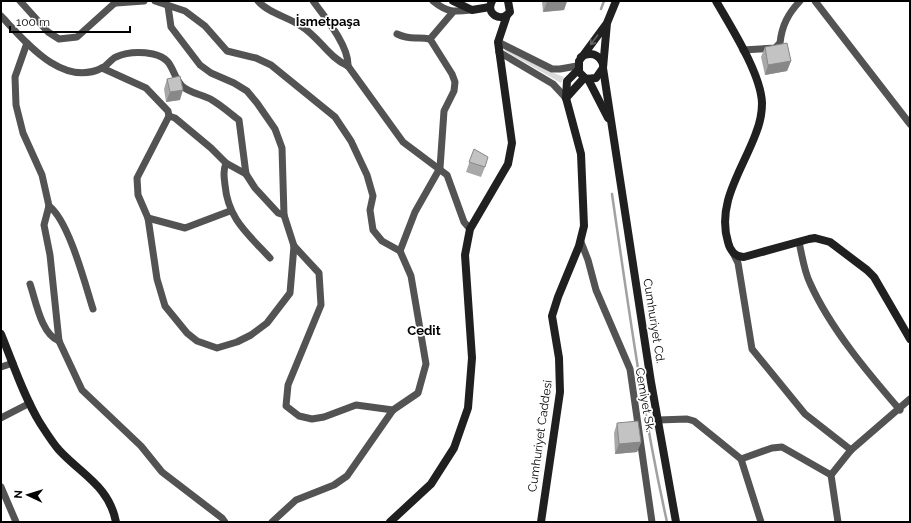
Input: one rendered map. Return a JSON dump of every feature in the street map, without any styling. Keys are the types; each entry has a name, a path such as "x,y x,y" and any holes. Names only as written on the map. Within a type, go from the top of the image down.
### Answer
{"street":[{"path":"20,1 48,32 59,39 77,37 117,2 144,1"},
{"path":"155,1 185,11 205,26 227,51 256,58 271,65 335,117 352,141 367,175 373,196 370,210 372,230 382,241 400,251 411,276 426,364 418,393 393,410 347,476 334,485 296,500 272,522"},
{"path":"258,1 263,7 288,18 303,27 338,62 348,66 403,142 440,168 447,175 464,222 470,229"},
{"path":"312,1 333,30 348,58 348,66"},
{"path":"433,1 443,9 453,12 472,10 491,4 492,14 496,17 504,17 509,8 517,1"},
{"path":"453,1 472,10"},
{"name":"Cumhuriyet Caddesi","path":"541,522 560,392 559,358 552,316 581,242 584,212 582,160 577,135 566,98 568,81 607,23 616,1"},
{"path":"716,1 743,50 760,89 762,113 756,133 731,189 725,211 726,238 738,263 752,349 805,414 851,450"},
{"path":"743,50 775,48 780,43 788,13 800,1"},
{"path":"815,1 910,124"},
{"path":"102,68 146,88 168,111 169,116 137,178 138,195 148,218 157,279 165,306 187,333 197,341 217,348 238,342 251,335 266,323 290,293 294,246 284,216 282,148 275,129 247,91 234,83 211,73 200,65 171,27 168,6"},
{"path":"390,522 431,484 454,448 468,408 472,358 465,255 470,229 508,164 512,143 498,42 509,8"},
{"path":"430,39 453,12"},
{"path":"1,16 27,43 53,65 65,70 86,72 102,68 116,57 129,53 152,54 164,58 169,62 182,86 212,100 239,120 246,174 255,188 278,213 284,216"},
{"name":"Cumhuriyet Caddesi","path":"603,66 607,23"},
{"path":"397,34 408,39 430,39"},
{"path":"400,251 415,212 440,168 444,111 454,91 455,82 430,39"},
{"path":"498,42 552,69 560,69 579,64 588,54 595,54 600,58 603,66 598,77 586,79 566,98 553,84 500,52"},
{"path":"27,43 15,77 16,105 22,133 42,175 49,206 44,225 50,256 58,341 82,390 141,446 162,472 222,518 225,522"},
{"path":"579,64 611,124"},
{"name":"Cumhuriyet Cd.","path":"603,66 658,420 676,522"},
{"path":"169,116 175,118 211,148 226,163 246,174"},
{"path":"226,163 224,169 226,192 230,211 243,230 270,258"},
{"path":"49,206 55,210 69,237 93,309"},
{"path":"148,218 184,228 230,211"},
{"path":"733,253 739,257 744,257 815,238 840,248 874,277 910,338"},
{"name":"Cemiyet Sk.","path":"581,242 588,260 596,290 630,369 652,522"},
{"path":"799,242 809,282 824,310 866,370 900,410"},
{"path":"294,246 319,273 321,305 288,385 286,406 299,416 312,419 324,417 356,405 393,410"},
{"path":"30,284 46,331 52,338 58,341"},
{"path":"2,339 40,422 59,450 103,490 115,513 116,522"},
{"path":"1,368 13,364"},
{"path":"838,522 831,475 851,450 910,400"},
{"path":"1,418 30,403"},
{"path":"658,420 687,419 694,421 741,458 761,522"},
{"path":"741,458 772,448 782,447 831,475"},
{"path":"1,487 16,522"}],"shaded area":[{"path":"505,49 546,70 564,77 561,83 505,51"}],"building":[{"path":"787,43 791,61 768,65 765,47"},
{"path":"180,76 183,90 170,92 167,79"},
{"path":"474,149 488,157 485,167 469,162"},
{"path":"638,421 641,442 619,444 617,423"}],"waterway":[{"path":"601,9 604,1"},
{"path":"612,194 643,400 667,522"}],"district":[{"name":"İsmetpaşa","path":"328,21"},
{"name":"Cedit","path":"424,330"}]}
